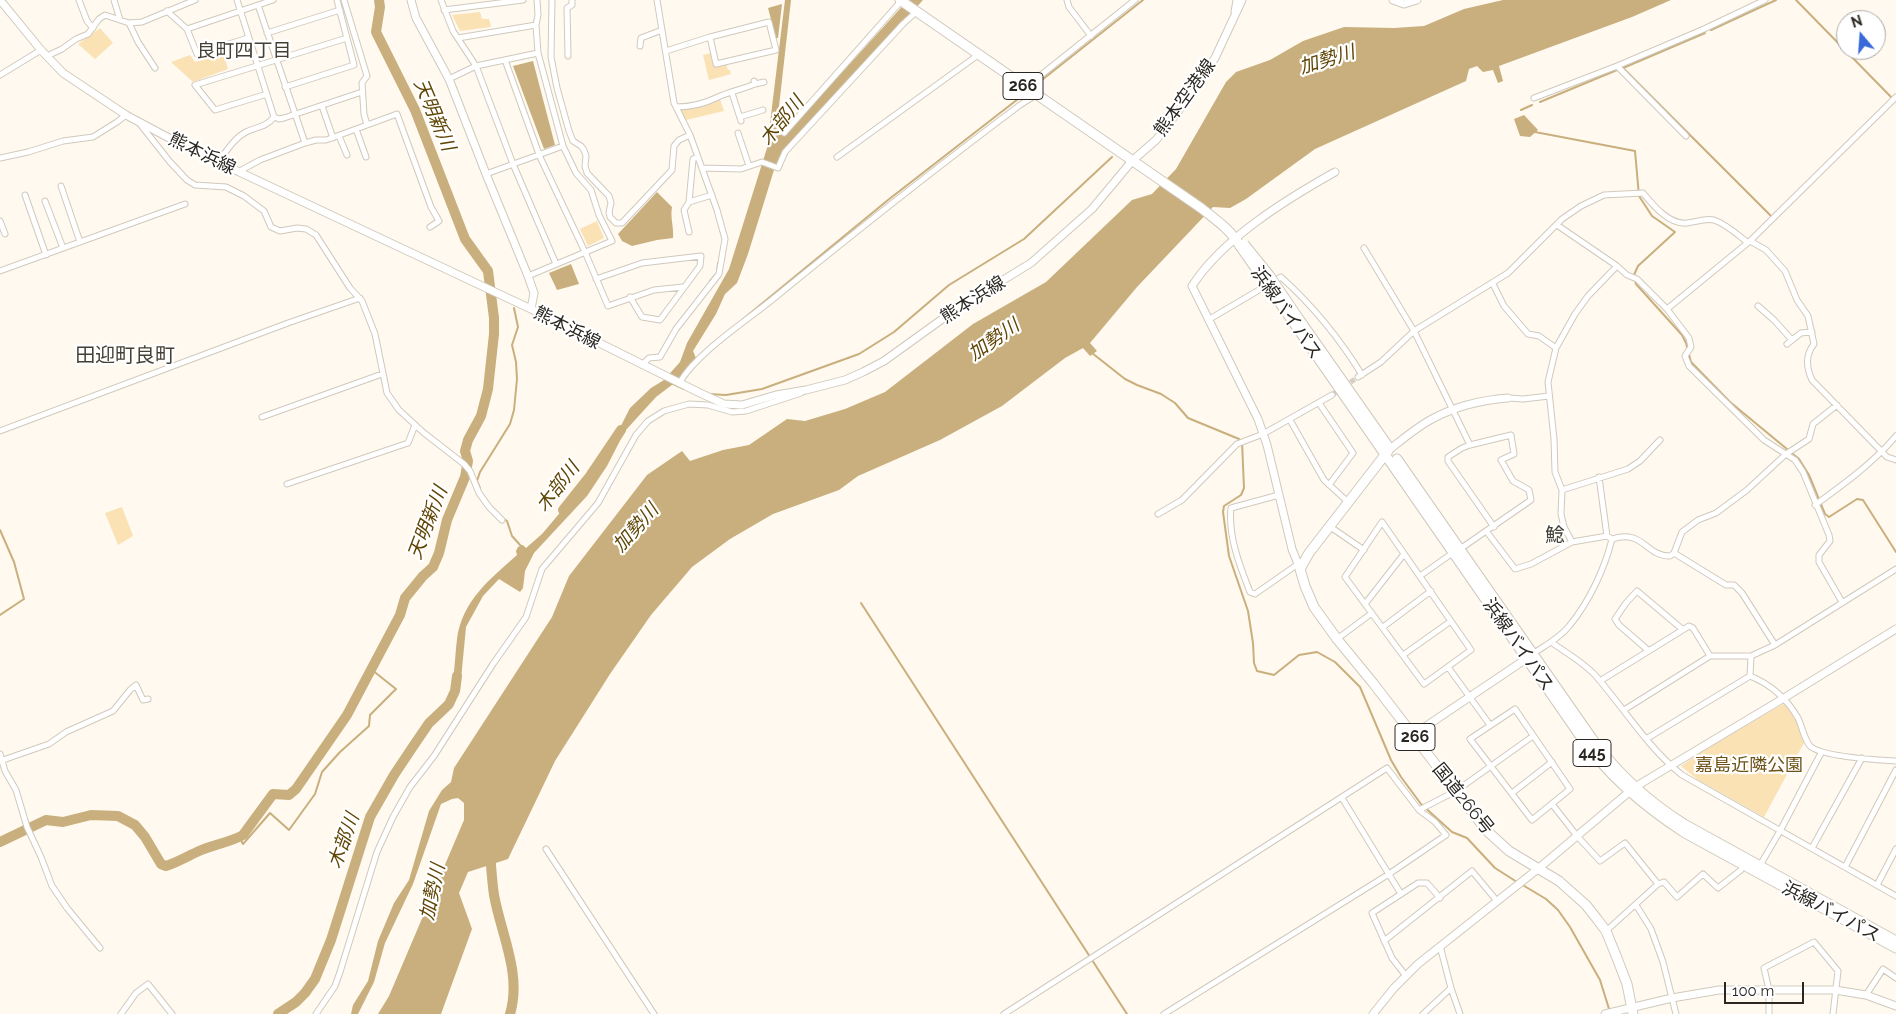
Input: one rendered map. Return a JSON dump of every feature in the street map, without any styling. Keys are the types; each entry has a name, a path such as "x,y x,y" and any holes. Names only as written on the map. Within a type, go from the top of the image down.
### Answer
{"highway":[{"name":"浜線バイパス","path":"901,1 1201,208 1240,243 1269,275 1298,324 1530,656 1593,754 1659,816 1685,834 1759,869 1896,941"},
{"path":"1299,567 1388,451"},
{"name":"国道266号","path":"1299,567 1314,607 1337,639 1495,839 1509,851 1559,881 1586,905 1606,931 1627,984 1633,1011"},
{"name":"浜線バイパス","path":"1759,869 1896,948"}],"street":[{"path":"80,0 87,21 93,28"},
{"path":"117,0 116,8 120,20"},
{"path":"47,56 88,34 99,19 105,16 129,23 142,22 195,0"},
{"path":"237,0 274,117 279,120 362,92"},
{"path":"187,29 273,0"},
{"path":"285,87 354,66 337,0"},
{"path":"344,0 366,76 362,81 362,92 367,125"},
{"path":"411,0 416,18 449,79 528,276 534,292 531,309"},
{"path":"441,0 458,38 476,66 513,164 556,264"},
{"path":"444,10 523,0"},
{"path":"528,276 612,241 599,215 591,190 576,173 562,146 538,53 536,0"},
{"path":"552,0 551,57 569,131 573,140 584,150 587,173 608,196 611,203 610,217 616,223 622,223 672,170 674,146 679,140 690,135"},
{"path":"568,56 567,8 572,5 572,0"},
{"path":"641,365 649,358 660,357 676,329 719,274 725,239 690,135 676,107 657,0"},
{"path":"1067,0 1069,7 1090,36"},
{"path":"1026,88 1135,0"},
{"path":"1234,15 1236,0"},
{"name":"熊本空港線","path":"1135,163 1156,140 1206,72 1215,58 1242,0"},
{"path":"1393,0 1404,4 1417,0"},
{"path":"1534,98 1617,66 1704,29 1765,0"},
{"name":"熊本浜線","path":"1,1 41,50 63,73 126,115 238,172 531,309 654,372 680,382 724,404 742,405 776,395 845,380 884,361 959,307 1032,263 1092,209 1135,163"},
{"path":"784,133 901,1"},
{"path":"258,5 305,143"},
{"path":"167,10 187,29 197,54 248,38"},
{"path":"267,33 340,10"},
{"path":"702,168 741,168 762,162 778,168 785,152 915,12"},
{"path":"666,51 710,37 769,22 776,50 716,64 710,37"},
{"path":"129,23 138,42 155,68"},
{"path":"458,38 536,25"},
{"path":"640,46 641,38 662,30"},
{"path":"267,94 215,110 195,85 347,38"},
{"path":"0,75 41,50"},
{"path":"449,79 476,66 538,53"},
{"path":"837,157 978,55"},
{"path":"505,60 539,155 585,252 608,306 654,290 682,287"},
{"path":"1617,66 1686,136"},
{"path":"676,107 687,107 711,101 755,82 764,82"},
{"path":"732,93 741,119 763,110"},
{"path":"680,382 695,362 807,271 923,178 1036,95"},
{"path":"1667,309 1748,241 1896,98"},
{"path":"322,106 332,138"},
{"path":"238,172 260,160 305,143 339,136 397,114 431,207 439,221 430,227"},
{"path":"0,158 63,141 93,137 126,115"},
{"path":"218,162 239,137 246,132 265,126 274,117"},
{"path":"138,121 170,162 187,180 195,185 226,188 244,196 264,211 271,227 280,232 297,228 306,229 316,235 350,288 360,298 375,334 387,393 399,410 415,425 464,464 470,471 479,493 502,520"},
{"path":"356,129 366,157"},
{"path":"738,133 749,166"},
{"path":"339,136 347,155"},
{"path":"486,174 562,146"},
{"path":"689,232 684,210 689,202 693,160 698,157"},
{"path":"1279,495 1231,508 1229,521 1236,557 1250,592 1255,594 1299,567 1258,419 1192,286 1202,273 1295,195 1336,172"},
{"path":"61,186 80,242"},
{"path":"1208,320 1281,277 1297,291 1344,346 1360,376 1381,362 1414,331 1508,273 1567,215 1604,195 1643,192 1657,209 1674,220 1686,223 1712,220 1723,224 1748,241 1766,250 1785,272 1797,300 1808,316 1814,344 1808,351 1808,372 1812,380 1887,457 1896,460"},
{"path":"24,195 46,254"},
{"path":"689,202 712,196"},
{"path":"45,201 63,248"},
{"path":"0,271 185,204"},
{"path":"0,221 5,234"},
{"path":"1557,226 1617,266 1627,275 1637,279 1667,309 1689,338 1691,347 1685,356 1688,366 1759,435 1794,460 1803,472 1829,535 1830,541 1819,555 1819,562 1842,602"},
{"path":"1364,248 1414,331 1470,445"},
{"path":"596,279 642,262 701,256 700,266 682,287 660,320 642,317 630,297"},
{"path":"1572,542 1564,527 1561,514 1562,490 1555,472 1554,439 1548,382 1556,348 1588,296 1617,266"},
{"path":"1493,284 1504,306 1528,334 1539,336 1556,348"},
{"path":"0,431 279,326 360,298"},
{"path":"1758,306 1774,320 1789,342 1801,333 1812,332"},
{"path":"262,417 382,374"},
{"path":"316,1014 335,986 377,852 393,817 410,787 434,756 493,664 526,617 542,569 598,503 636,435 648,421 664,411 689,404 708,405 732,412 746,411 806,390"},
{"path":"1158,514 1182,500 1237,444 1263,434 1332,395"},
{"path":"1388,451 1431,419 1453,410 1508,398 1523,400 1549,396"},
{"path":"1319,403 1353,453 1329,484"},
{"path":"1487,532 1515,569 1531,564 1572,542 1610,537 1633,536 1663,556 1670,556 1674,552 1682,532 1698,520 1716,513 1747,490 1786,454 1809,439 1813,424 1837,405"},
{"path":"1290,420 1324,480 1348,502"},
{"path":"287,484 408,443 415,425"},
{"path":"1420,576 1487,532 1494,527 1531,500 1529,490 1513,481 1501,460 1514,454 1511,435 1470,445 1448,458 1448,461 1494,527"},
{"path":"1815,505 1847,482 1883,451 1896,436"},
{"path":"1562,490 1628,469 1640,461 1660,440"},
{"path":"1413,735 1551,642 1571,625 1604,566 1610,537 1599,477"},
{"path":"1382,522 1471,650 1424,684 1345,577 1364,550 1382,522"},
{"path":"1329,526 1364,550"},
{"path":"1674,552 1726,584 1734,585 1742,594 1775,645"},
{"path":"1365,604 1404,554"},
{"path":"1624,710 1710,656 1752,656 1775,645 1896,569"},
{"path":"1383,627 1431,591"},
{"path":"1649,651 1619,625 1615,619 1637,591 1682,629"},
{"path":"1337,639 1372,613"},
{"path":"1403,655 1451,621"},
{"path":"1600,681 1689,626 1693,628 1710,656"},
{"path":"1372,1014 1406,976 1440,946 1539,868 1632,790 1896,629"},
{"path":"1551,642 1593,673 1646,739 1682,775 1896,896"},
{"path":"1750,676 1752,656"},
{"path":"1448,667 1490,725"},
{"path":"1750,676 1761,681 1784,698 1798,718 1810,745 1821,753 1896,761"},
{"path":"1646,739 1750,676"},
{"path":"3,760 49,744 66,732 112,712 136,685 143,700 148,699"},
{"path":"1515,709 1533,736 1570,789 1532,820 1470,739 1515,709"},
{"path":"1419,810 1456,791 1533,736"},
{"path":"1759,869 1821,753"},
{"path":"0,754 5,772 16,790 27,826 52,886 67,908 100,948"},
{"path":"1812,848 1862,758"},
{"path":"1512,793 1552,762"},
{"path":"1005,1014 1388,768 1419,810 1435,822 1446,836 1389,874 1164,1014"},
{"path":"1846,867 1896,770"},
{"path":"1342,798 1402,894"},
{"path":"1552,804 1600,861 1624,843 1658,884"},
{"path":"546,849 654,1014"},
{"path":"1877,885 1896,849"},
{"path":"1606,931 1658,884 1664,882 1677,897 1703,874 1718,888 1740,870"},
{"path":"1384,941 1472,871 1497,901"},
{"path":"1406,976 1392,958 1372,913 1418,883 1427,883 1440,898"},
{"path":"1636,905 1651,929 1663,962 1676,1014"},
{"path":"1770,1014 1769,990 1764,968 1814,942 1838,971 1833,1014"},
{"path":"1440,946 1460,1014"},
{"path":"1866,995 1883,970 1896,978"},
{"path":"122,1014 136,993 148,984 172,1014"},
{"path":"1423,1014 1451,988"},
{"path":"1605,1014 1633,1011 1672,998 1719,990 1835,990 1866,995 1896,1006"}],"green space":[{"path":"480,12 482,19 489,19 491,27 460,31 452,15"},
{"path":"100,28 113,43 95,59 78,44"},
{"path":"223,53 228,69 193,82 171,62 190,55 195,62"},
{"path":"711,53 715,66 726,64 731,74 709,80 703,55"},
{"path":"720,99 724,111 686,120 680,110 713,103"},
{"path":"597,221 604,238 588,246 580,229"},
{"path":"122,507 133,536 118,545 105,513"},
{"name":"嘉島近隣公園","path":"1785,703 1805,741 1764,817 1698,780 1681,766 1707,748"}],"water":[{"path":"785,0 791,0 776,133 784,136 908,0 923,0 785,152 774,170 737,283 725,294 716,314 693,351 696,358 687,367 681,378 656,397 625,431 607,466 587,496 534,553 525,571 523,588 520,592 499,579 483,596 466,627 460,690 452,686 457,639 460,625 471,602 487,582 517,555 518,547 523,545 526,548 542,534 602,463 630,408 651,388 664,380 680,362 687,343 729,269 767,148"},
{"path":"1503,0 1671,0 1632,17 1499,66 1503,81 1498,83 1493,70 1483,72 1477,66 1469,69 1466,81 1315,149 1246,199 1230,208 1213,207 1137,287 1090,343 1097,351 1090,356 1083,348 1065,358 1002,406 940,440 858,476 839,490 773,514 730,539 692,567 651,615 610,674 555,761 508,859 468,872 459,893 472,929 441,1014 378,1014 389,996 464,820 464,803 458,798 441,804 413,884 385,943 374,982 358,1014 351,1014 353,1005 368,981 378,941 394,903 409,880 429,811 442,790 451,782 454,768 552,617 569,576 647,475 682,451 690,461 723,450 749,445 787,419 805,421 845,409 885,392 973,324 1046,282 1132,200 1152,194 1176,169 1226,82 1236,72 1270,60 1303,41 1344,27 1394,28 1424,26 1464,9"},
{"path":"782,4 778,38 776,38 768,8"},
{"path":"533,61 555,145 544,149 513,66"},
{"path":"1524,115 1538,130 1530,137 1520,136 1514,119"},
{"path":"657,192 672,207 673,238 632,246 622,241 618,234"},
{"path":"571,264 579,284 557,290 549,273"}],"waterway":[{"name":"天明新川","path":"0,842 46,820 63,822 91,815 118,816 135,825 145,837 161,864 166,866 204,849 243,835 273,794 289,795 296,789 347,715 400,615 405,598 433,567 439,553 447,520 465,477 468,461 465,451 468,440 481,416 488,389 494,318 488,271 465,239 415,110 376,32 380,7 379,0"},
{"path":"1033,87 1143,0"},
{"path":"1711,30 1776,0"},
{"path":"1796,0 1892,98"},
{"path":"1705,33 1623,68 1771,216"},
{"path":"1540,102 1617,70"},
{"path":"742,320 888,200 1027,92"},
{"path":"1521,110 1532,105"},
{"path":"1535,132 1635,151 1639,196 1652,216 1675,232 1638,266 1634,275 1636,284 1682,335 1691,362 1730,402 1799,459 1809,475 1825,514 1829,517 1857,499 1863,500 1896,552"},
{"path":"709,394 726,395 762,389 859,354 894,332 949,285 1024,239 1112,157"},
{"path":"710,281 717,273 718,263"},
{"path":"480,488 477,481 480,472 510,424 514,410 517,379 512,345 518,327 514,308"},
{"path":"1092,353 1125,379 1161,394 1175,403 1188,418 1239,439 1242,442 1244,488 1241,495 1224,506 1223,512 1229,556 1248,611 1254,663 1257,671 1274,675 1299,655 1317,652 1335,662 1360,687 1391,760 1421,804 1452,832 1467,838 1495,868 1517,882"},
{"path":"673,384 684,389"},
{"name":"木部川","path":"563,510 590,476 621,430"},
{"path":"504,519 507,521 512,536 521,546"},
{"path":"0,530 14,562 24,599 0,615"},
{"path":"861,603 1127,1014"},
{"path":"238,835 243,844 270,813 289,830 315,794 322,772 340,752 369,726 370,715 396,689 372,670"},
{"name":"木部川","path":"278,1014 296,1002 315,979 331,940 370,817 394,775 429,723 449,704 455,691 457,676"},
{"name":"加勢川","path":"490,852 494,895 509,954 514,984 510,1014"},
{"path":"1521,884 1546,899 1558,910 1570,927 1600,980 1610,1012"}],"tunnel":[{"path":"1332,395 1358,377"}],"district":[{"name":"良町四丁目","path":"244,51"},
{"name":"田迎町良町","path":"125,356"},
{"name":"鯰","path":"1555,536"}]}
